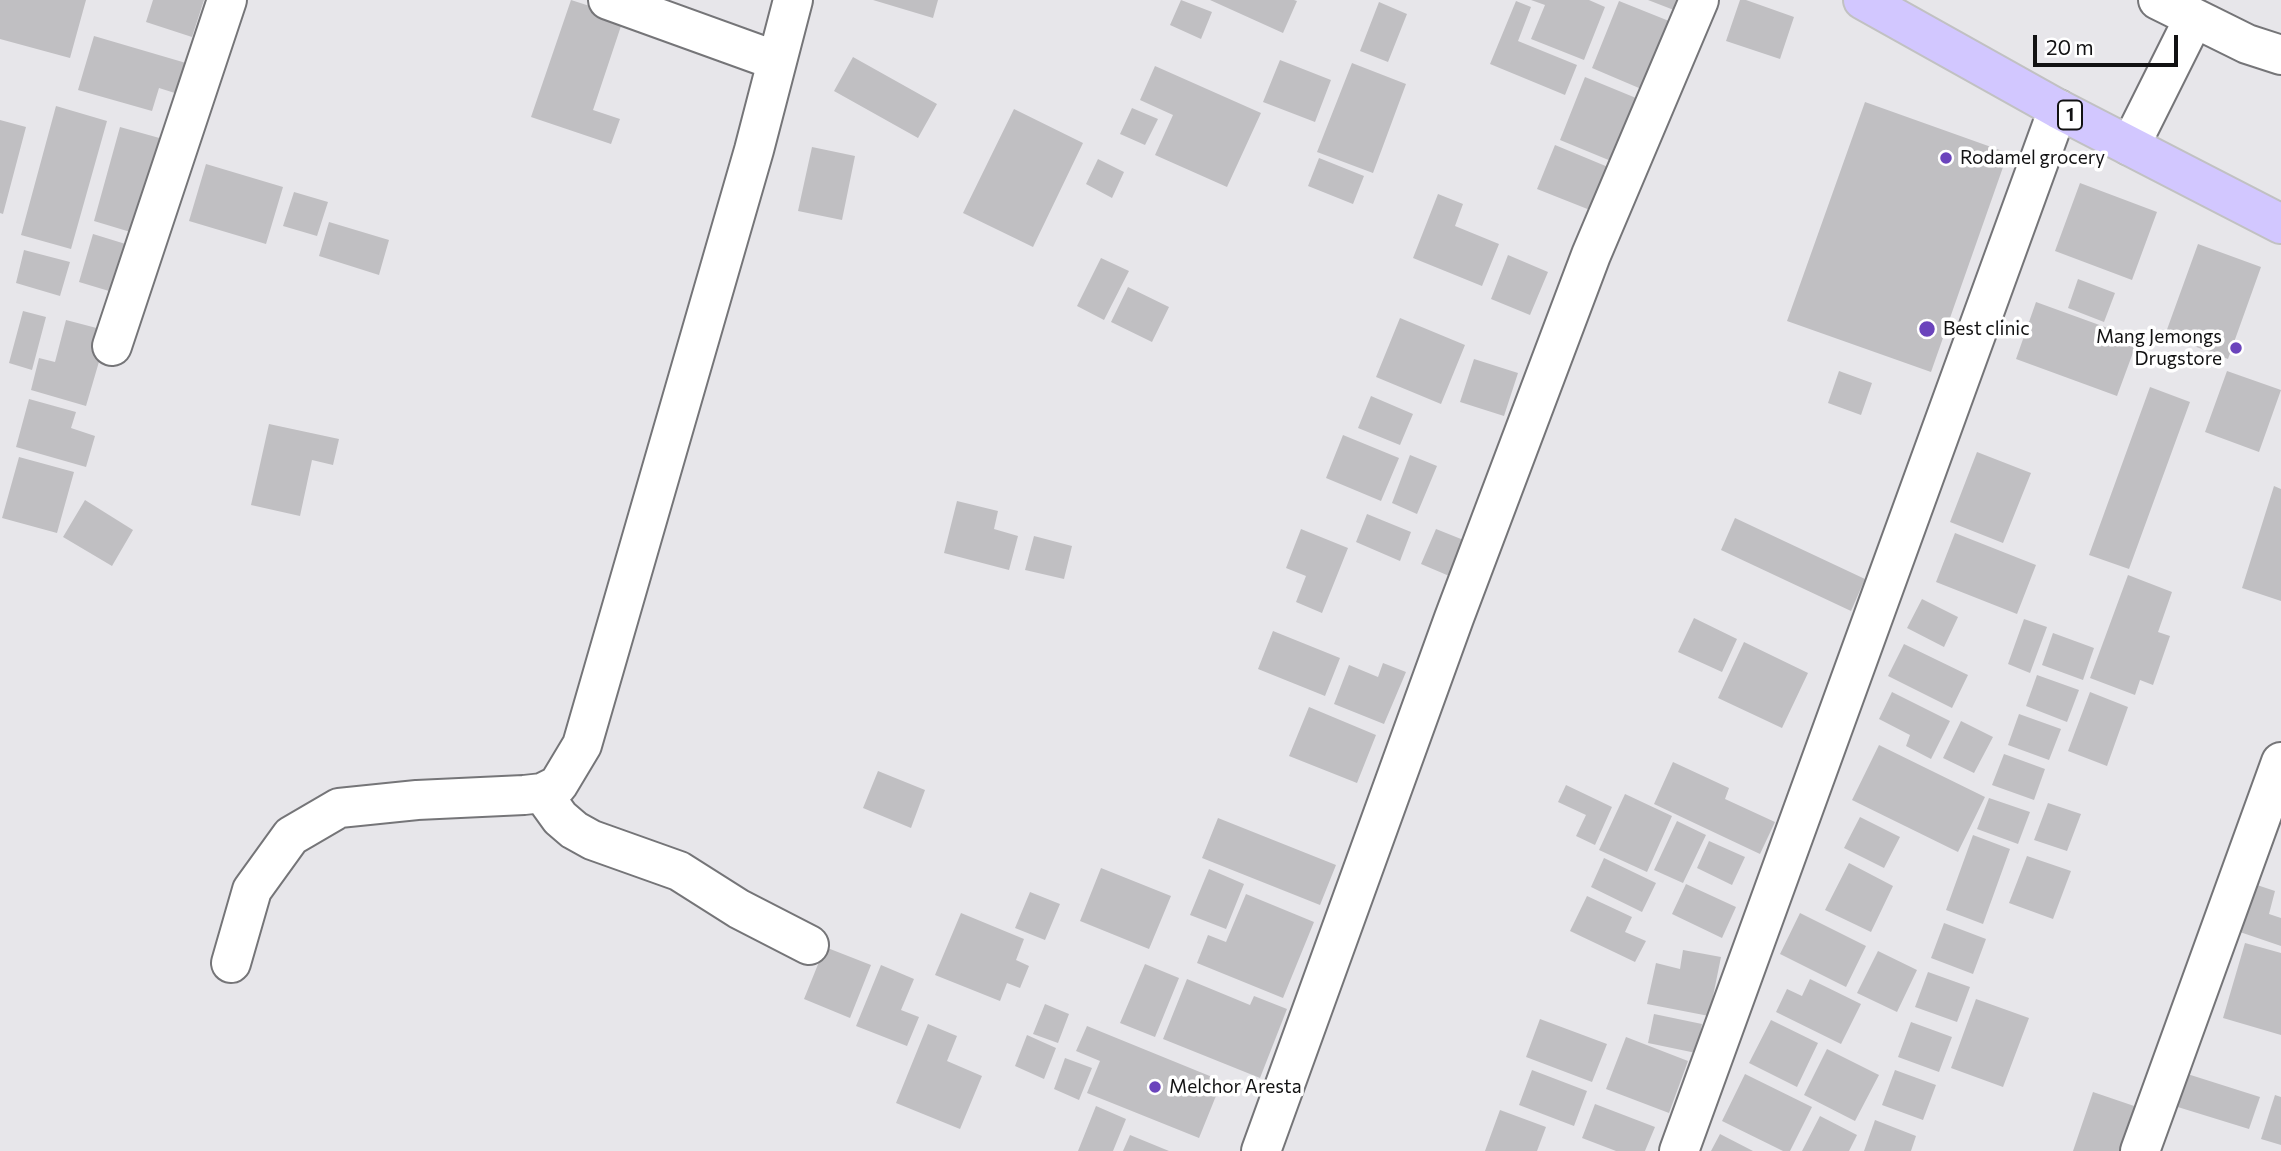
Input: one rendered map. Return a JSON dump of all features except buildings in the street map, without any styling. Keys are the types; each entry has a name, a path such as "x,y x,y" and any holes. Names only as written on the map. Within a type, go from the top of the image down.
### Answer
{"highway":[{"name":"1","path":"1863,0 2058,109 2281,224"}],"street":[{"path":"112,346 227,0"},
{"path":"608,0 777,61"},
{"path":"231,964 251,890 291,836 339,808 416,800 542,793 558,785 582,745 747,177 793,0"},
{"path":"1261,1151 1454,618 1591,255 1699,0"},
{"path":"2130,146 2169,5 2247,44 2281,55"},
{"path":"1679,1151 2058,109"},
{"path":"2140,1151 2281,762"},
{"path":"542,793 560,818 592,841 680,871 739,909 809,945"}],"place":[{"name":"Rodamel grocery","path":"1946,158"},
{"name":"Best clinic","path":"1927,329"},
{"name":"Mang Jemongs Drugstore","path":"2236,348"},
{"name":"Melchor Aresta","path":"1155,1087"}]}
